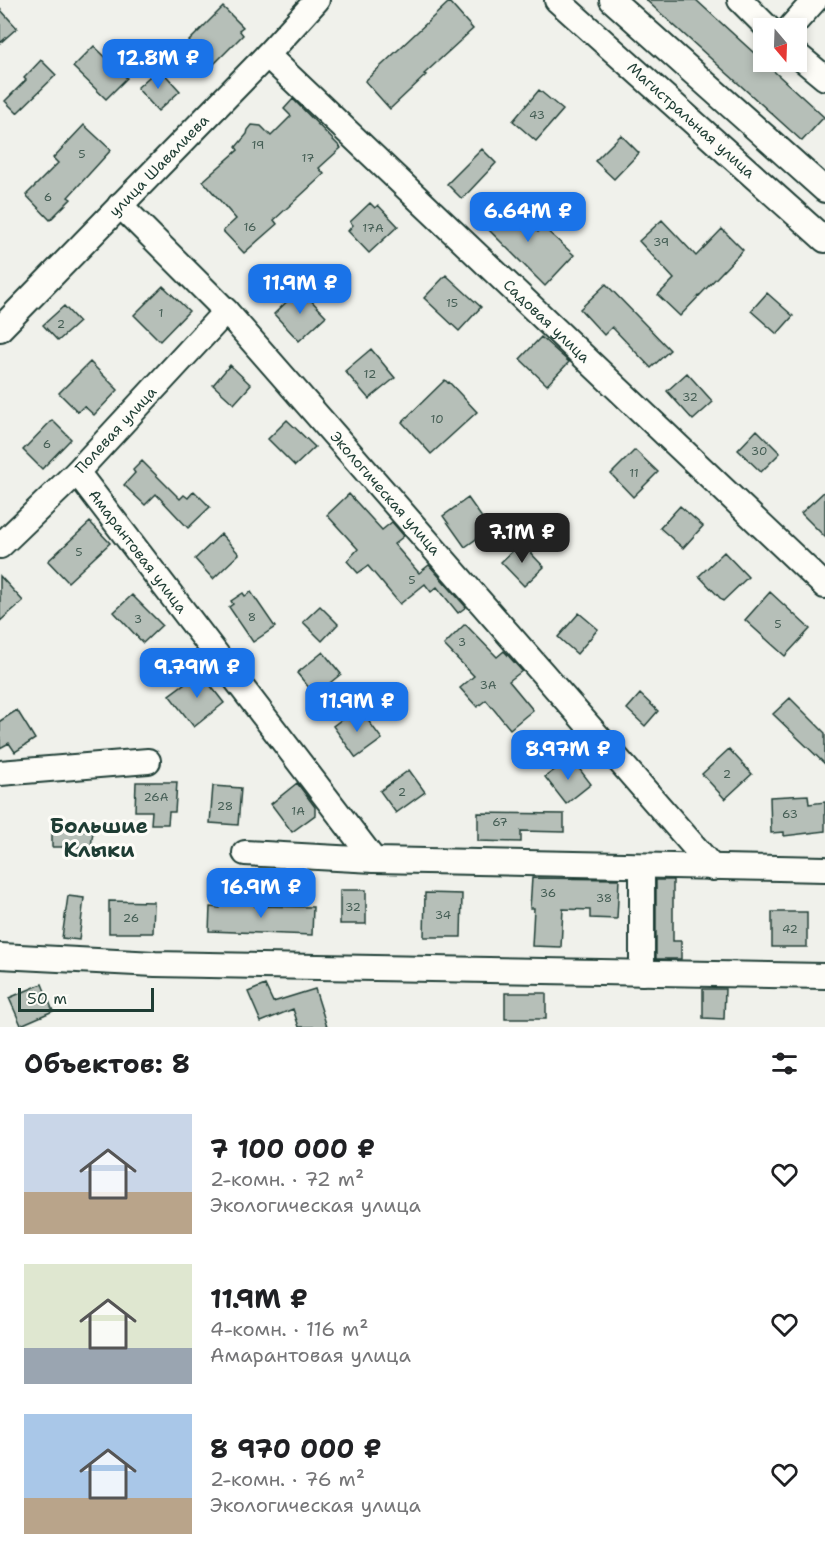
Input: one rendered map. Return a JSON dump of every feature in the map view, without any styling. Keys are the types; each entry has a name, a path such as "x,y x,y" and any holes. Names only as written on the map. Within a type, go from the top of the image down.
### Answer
{"street":[{"name":"улица Шавалиева","path":"0,329 317,0"},
{"name":"Магистральная улица","path":"557,0 825,240"},
{"path":"612,0 820,176"},
{"path":"740,0 758,18"},
{"path":"799,18 815,0"},
{"name":"Садовая улица","path":"267,54 825,586"},
{"path":"807,63 825,78"},
{"name":"Экологическая улица","path":"120,205 226,311 713,868"},
{"name":"Полевая улица","path":"0,546 77,472 226,311"},
{"name":"Амарантовая улица","path":"77,472 374,860"},
{"path":"0,773 148,761"},
{"path":"245,853 374,860 713,868 825,868"},
{"path":"642,866 642,973"},
{"path":"0,956 155,964 825,976"}],"building":[{"path":"646,0 696,0 753,52 753,72 775,72 824,117 802,141"},
{"path":"449,2 473,29 390,109 365,81"},
{"path":"223,7 243,27 239,30 243,35 213,65 208,61 201,68 182,48"},
{"path":"0,9 17,28 0,43"},
{"path":"94,46 127,78 106,99 73,67"},
{"path":"41,60 56,75 17,113 5,101 26,80 24,78"},
{"path":"159,68 180,91 158,111 137,88"},
{"path":"539,90 563,110 536,141 513,121"},
{"path":"293,99 341,148 319,168 324,174 274,220 277,224 244,253 223,231 236,219 203,181 238,150 236,147 252,125 261,126 271,136 291,116 284,109"},
{"path":"84,125 111,150 68,197 71,199 50,220 26,195 58,163 53,158"},
{"path":"621,135 639,153 614,179 595,161"},
{"path":"482,149 496,163 462,199 447,184"},
{"path":"505,200 538,232 543,227 574,255 545,286 482,223"},
{"path":"370,203 375,208 378,205 398,226 369,253 348,231 353,225 350,222"},
{"path":"662,220 696,256 722,229 743,250 680,316 658,295 674,279 639,241"},
{"path":"446,275 481,307 459,331 424,298"},
{"path":"606,284 670,350 651,368 612,327 604,335 580,309"},
{"path":"163,286 189,311 160,341 134,315"},
{"path":"300,289 326,316 299,341 274,314"},
{"path":"767,293 793,316 777,334 751,311"},
{"path":"64,306 79,322 58,341 43,325"},
{"path":"541,337 569,362 547,385 520,359"},
{"path":"371,349 395,378 369,399 345,371"},
{"path":"90,362 118,390 94,415 84,406 78,412 59,393"},
{"path":"230,365 251,385 234,404 213,385"},
{"path":"687,373 713,402 693,420 667,391"},
{"path":"445,380 477,412 431,454 402,422"},
{"path":"52,420 71,439 42,469 23,450"},
{"path":"287,420 315,447 295,466 268,439"},
{"path":"757,430 780,453 761,472 738,450"},
{"path":"635,450 658,472 633,497 611,474"},
{"path":"142,461 180,499 184,495 188,498 194,491 210,507 188,528 156,494 145,505 124,485"},
{"path":"825,491 825,537 801,513"},
{"path":"349,494 382,530 392,522 404,536 394,544 419,573 429,565 466,607 458,613 437,587 431,592 425,584 400,604 368,566 358,573 347,561 358,549 327,515"},
{"path":"468,498 490,529 465,547 443,516"},
{"path":"680,506 703,526 683,548 660,528"},
{"path":"90,522 110,543 68,582 48,561"},
{"path":"221,534 239,554 213,579 195,559"},
{"path":"521,543 544,567 524,586 501,562"},
{"path":"724,552 748,577 723,601 699,576"},
{"path":"0,576 23,601 0,621"},
{"path":"251,592 275,627 253,642 229,607 233,604 231,601 243,593 245,596"},
{"path":"770,592 810,629 785,656 745,620"},
{"path":"132,595 162,625 143,643 114,612"},
{"path":"320,606 338,624 322,641 303,622"},
{"path":"579,613 598,629 577,654 558,637"},
{"path":"465,624 497,657 504,651 522,671 509,681 533,710 510,729 486,700 477,707 460,688 474,676 444,645"},
{"path":"323,652 341,674 315,695 297,673"},
{"path":"200,672 224,703 194,727 169,695"},
{"path":"640,694 658,711 645,726 627,709"},
{"path":"790,698 825,733 825,764 773,714"},
{"path":"358,707 382,739 356,758 333,726"},
{"path":"17,710 35,739 15,752 9,743 0,748 0,721"},
{"path":"729,749 752,774 725,799 702,774"},
{"path":"571,758 591,784 566,804 545,777"},
{"path":"409,770 425,792 396,813 380,791"},
{"path":"136,782 177,782 175,812 169,812 168,824 151,824 152,811 135,811"},
{"path":"297,783 315,807 315,815 292,832 271,804"},
{"path":"213,786 241,788 238,825 210,823"},
{"path":"808,795 809,804 825,802 825,831 784,836 784,832 771,833 770,797"},
{"path":"478,813 564,814 564,832 521,831 521,842 478,841"},
{"path":"52,830 93,831 91,847 52,847"},
{"path":"532,878 619,879 617,919 590,918 590,910 563,909 561,947 532,946 534,908 530,908"},
{"path":"656,880 673,880 673,941 681,941 681,959 656,959"},
{"path":"340,890 366,890 366,924 340,924"},
{"path":"425,893 462,894 461,937 424,937"},
{"path":"68,896 84,898 79,940 62,938"},
{"path":"221,900 256,901 255,906 313,907 312,935 209,931 210,907 220,908"},
{"path":"109,901 154,902 153,933 109,933"},
{"path":"772,912 807,912 807,947 772,947"},
{"path":"42,984 53,1011 21,1025 9,998"},
{"path":"265,985 273,1002 315,989 327,1027 299,1027 293,1009 261,1022 248,992"},
{"path":"703,989 725,989 724,1019 703,1018"},
{"path":"505,993 546,993 546,1019 505,1019"}],"district":[{"name":"Большие Клыки","path":"99,838"}]}
